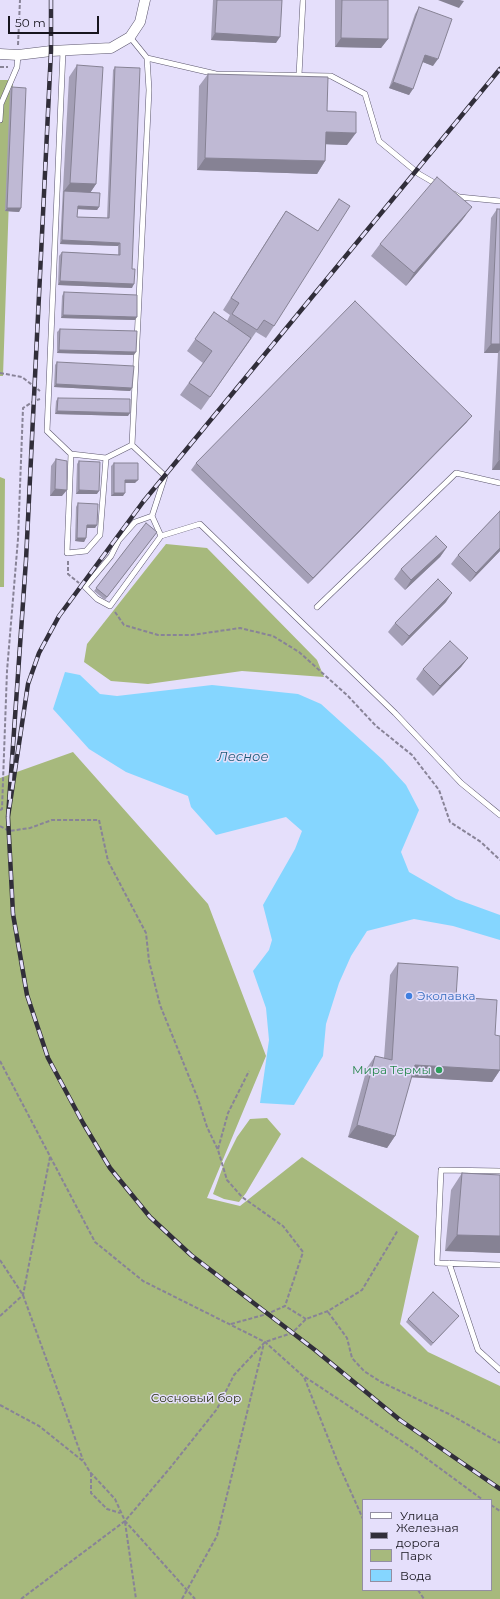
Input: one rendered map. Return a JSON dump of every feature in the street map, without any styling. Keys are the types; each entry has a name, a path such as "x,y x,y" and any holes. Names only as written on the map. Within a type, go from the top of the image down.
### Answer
{"street":[{"path":"0,54 18,55 112,48 130,37 140,22 146,0"}],"lane":[{"path":"298,76 303,0"},
{"path":"130,37 147,58 149,98 132,445 165,476 152,516 161,536"},
{"path":"63,51 47,431 71,454 106,458 132,445"},
{"path":"0,120 0,104 17,66 18,55"},
{"path":"147,58 216,74 331,76 366,94 379,141 420,174 459,197 500,201"},
{"path":"71,454 67,553 86,551 100,535 106,458"},
{"path":"317,607 456,473 500,483"},
{"path":"152,516 136,522 119,540 111,556 85,587 97,599 110,606 161,536 200,524 395,713 461,783 500,815"},
{"path":"500,1171 441,1170 437,1263 500,1265"},
{"path":"448,1263 478,1350 500,1370"}],"path":[{"path":"18,55 20,0"},
{"path":"0,373 22,377 48,397"},
{"path":"0,810 2,809 7,671 18,539 23,408 34,401 48,397"},
{"path":"67,553 68,574 85,587"},
{"path":"110,606 124,625 158,635 192,635 240,628 273,636 299,652 348,696 376,726 412,755 439,790 450,822 481,842 500,860"},
{"path":"0,826 9,831 30,828 52,820 99,820 108,861 146,933 149,961 160,1005 198,1099 207,1127 218,1150 227,1180 242,1196 283,1226 303,1252 285,1306 267,1314 230,1324"},
{"path":"0,1061 95,1242 143,1281 265,1342 304,1377 415,1450 482,1499"},
{"path":"218,1150 228,1113 250,1070"},
{"path":"0,1316 23,1294 50,1156"},
{"path":"22,1599 125,1521 217,1409 234,1375 265,1342 292,1333 306,1319 328,1311 362,1290 398,1230"},
{"path":"0,1260 23,1294 84,1462 90,1472 115,1499 125,1521 195,1599"},
{"path":"285,1306 306,1319"},
{"path":"328,1311 347,1338 352,1358 364,1371 381,1382 449,1414 500,1443"},
{"path":"182,1599 186,1589 217,1536 265,1342"},
{"path":"304,1377 362,1517"},
{"path":"0,1405 39,1426 84,1462"},
{"path":"90,1472 91,1493 107,1509 120,1512"},
{"path":"125,1521 136,1599"}],"green space":[{"path":"0,80 13,80 3,376 0,376"},
{"path":"0,477 5,479 4,587 0,587"},
{"path":"166,544 207,548 317,660 324,677 242,671 148,684 111,681 84,662 87,644"},
{"name":"Сосновый бор","path":"73,752 208,904 266,1056 207,1198 240,1206 302,1157 419,1236 400,1324 428,1352 500,1386 500,1599 0,1599 0,778"},
{"path":"267,1118 281,1134 246,1193 239,1202 224,1199 213,1194 225,1161 237,1137 250,1119"}],"water":[{"name":"Лесное","path":"65,672 80,675 100,694 117,696 212,685 298,694 321,704 383,760 406,785 419,810 401,852 409,872 456,899 500,915 500,940 453,926 414,919 367,931 351,956 339,983 326,1024 323,1056 294,1105 260,1103 269,1040 266,1008 253,971 269,950 272,940 263,905 295,849 302,831 286,817 216,835 191,807 188,796 126,772 89,749 53,709"}],"building":[{"path":"217,0 282,0 280,37 215,33"},
{"path":"342,0 388,0 388,39 341,38"},
{"path":"419,7 452,19 438,59 425,55 413,89 393,82"},
{"path":"77,65 103,67 96,184 70,183"},
{"path":"115,67 140,68 132,269 135,269 134,284 60,281 62,252 120,255 120,243 62,240 64,191 100,193 99,207 78,206 77,217 109,218"},
{"path":"208,74 328,77 327,111 356,112 356,133 326,132 325,161 205,158"},
{"path":"12,87 26,88 21,208 7,208"},
{"path":"437,177 472,207 414,273 380,244"},
{"path":"339,199 350,206 274,326 264,320 257,330 232,314 239,303 231,298 286,211 318,231"},
{"path":"497,209 500,209 500,344 491,344"},
{"path":"64,292 137,295 137,317 63,315"},
{"path":"355,301 472,416 313,578 196,463"},
{"path":"214,312 251,338 210,397 189,383 212,351 195,339"},
{"path":"60,329 137,331 136,352 59,350"},
{"path":"57,362 134,366 132,388 56,384"},
{"path":"58,398 130,399 130,413 57,411"},
{"path":"500,431 500,461 499,460"},
{"path":"56,459 67,461 67,490 55,489"},
{"path":"79,461 100,462 99,491 79,490"},
{"path":"114,463 138,463 138,480 125,480 125,493 114,493"},
{"path":"78,503 98,504 97,525 87,525 86,538 77,538"},
{"path":"500,511 500,548 476,573 458,555"},
{"path":"146,523 157,532 107,597 96,588"},
{"path":"436,536 447,547 411,580 401,569"},
{"path":"438,579 452,593 409,636 395,623"},
{"path":"450,641 468,658 440,686 423,669"},
{"path":"398,963 458,967 456,997 497,1000 495,1035 500,1036 500,1070 415,1065 395,1136 357,1125 375,1056 392,1060"},
{"path":"462,1173 500,1175 500,1236 457,1235"},
{"path":"433,1292 459,1316 433,1343 408,1319"}],"railway":[{"path":"51,0 51,51 26,560 8,817 28,684 39,653 59,616 143,502 500,69"},
{"path":"8,817 13,914 27,995 48,1058 83,1123 110,1168 150,1217 191,1255 315,1350 400,1420 500,1489"}],"place":[{"name":"Эколавка","path":"409,996"},
{"name":"Мира Термы","path":"439,1070"}]}
